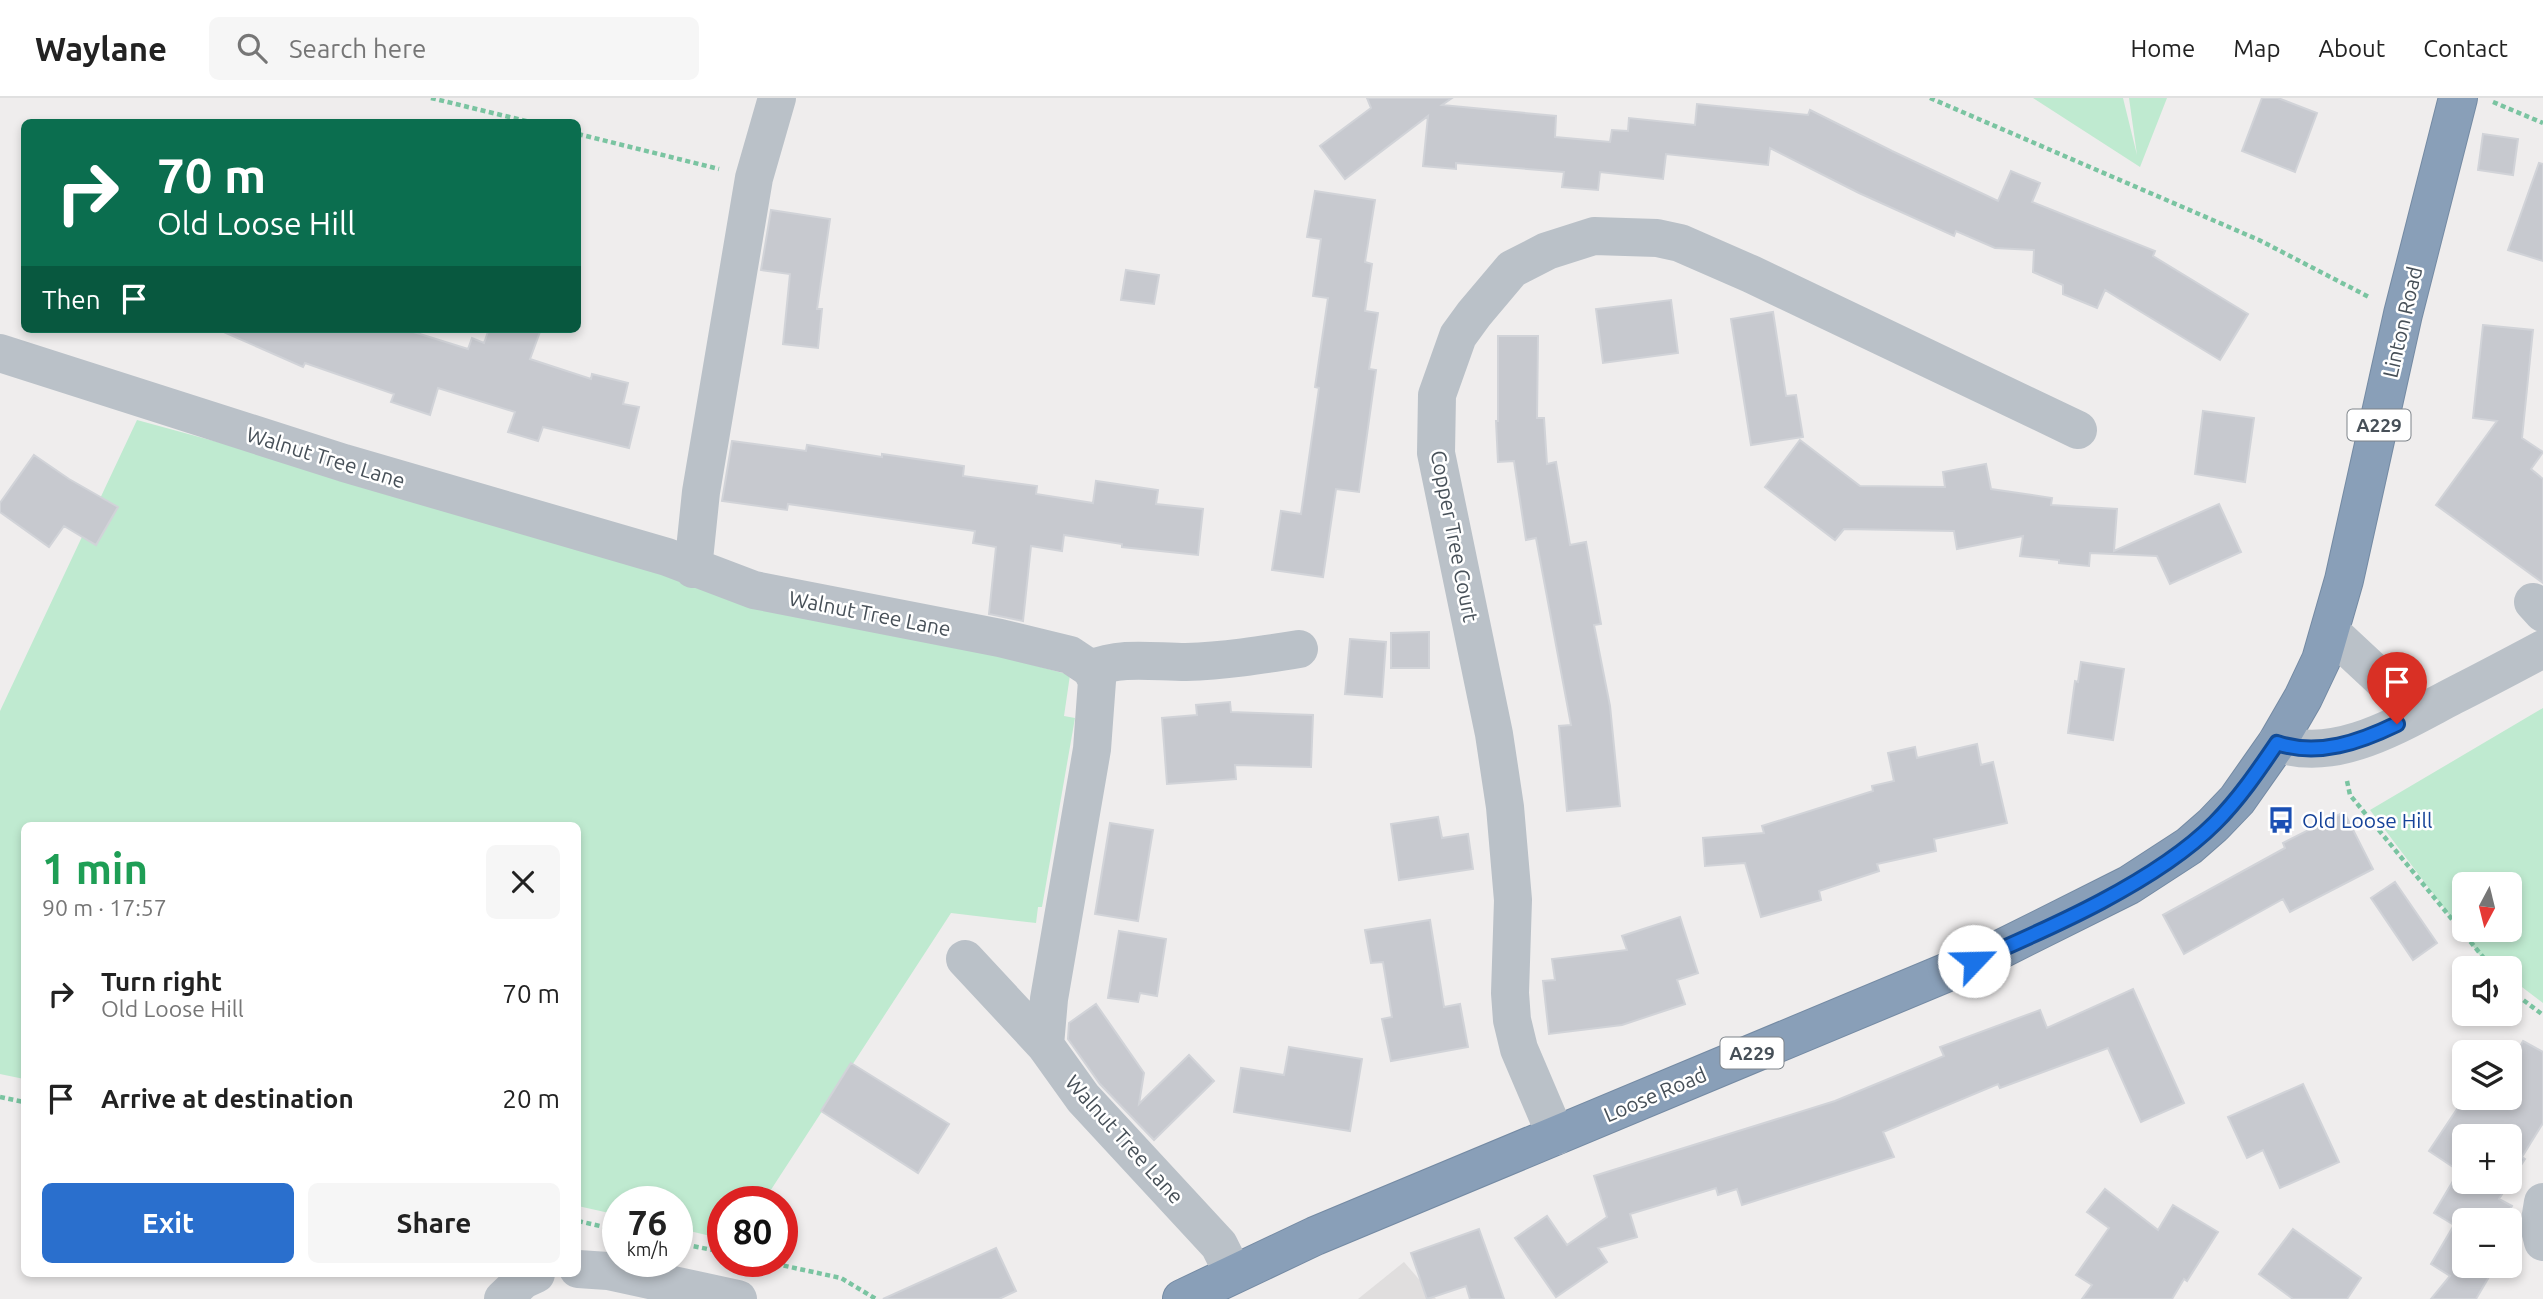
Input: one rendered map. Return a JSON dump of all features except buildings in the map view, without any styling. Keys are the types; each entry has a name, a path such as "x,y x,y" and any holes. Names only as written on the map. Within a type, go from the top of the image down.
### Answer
{"highway":[{"name":"Linton Road","path":"2277,743 2312,681 2330,631 2344,580 2403,314 2458,98"},
{"name":"Loose Road","path":"1213,1289 1327,1231 1981,958 2129,885 2189,846 2213,825 2237,800 2277,743"}],"street":[{"path":"694,569 701,492 754,178 777,98"},
{"name":"Copper Tree Court","path":"1556,1136 1519,1049 1513,1020 1510,993 1513,900 1505,807 1494,734 1436,453 1437,395 1458,336 1474,314 1512,269 1546,251 1594,236 1657,238 1680,243 1751,274 2078,430"},
{"name":"Walnut Tree Lane","path":"0,353 344,463 667,557 754,590 1000,638 1070,655 1091,669"},
{"path":"2330,631 2419,714"},
{"path":"1045,1045 1049,999 1092,749 1098,693 1097,681 1091,669 1108,661 1188,662 1235,659 1299,649"},
{"path":"2277,743 2291,748 2307,749 2338,746 2375,734 2543,649"},
{"name":"Walnut Tree Lane","path":"965,959 1045,1045 1083,1098 1219,1245 1213,1289"},
{"path":"2543,1202 2539,1226 2543,1242"},
{"path":"581,1269 608,1271 738,1299"},
{"path":"503,1299 530,1277"}],"path":[{"path":"431,98 518,119"},
{"path":"1930,98 2259,240 2403,314"},
{"path":"2482,98 2543,123"},
{"path":"581,135 754,178"},
{"path":"2338,746 2350,795 2481,956"},
{"path":"2522,999 2543,1016"},
{"path":"0,1097 21,1101"},
{"path":"581,1222 602,1226"},
{"path":"798,1269 841,1278 876,1299"}],"shaded area":[{"path":"1404,1262 1436,1299 1358,1299"}],"green space":[{"path":"2033,98 2123,98 2137,155 2129,98 2167,98 2140,167"},
{"path":"137,420 1070,675 1064,716 1075,718 1042,907 1038,907 1036,923 951,913 773,1186 707,1186 707,1235 693,1232 693,1186 602,1186 602,1211 581,1207 581,822 21,822 21,1078 0,1074 0,711"},
{"path":"2543,708 2543,1003 2522,987 2522,956 2480,956 2470,942 2522,942 2522,872 2452,872 2452,919 2370,810"}],"place":[{"name":"Old Loose Hill","path":"2281,820"}],"route":[{"path":"1974,961 2129,885 2189,846 2237,800 2277,743 2291,748 2307,749 2338,746 2397,724"}]}
